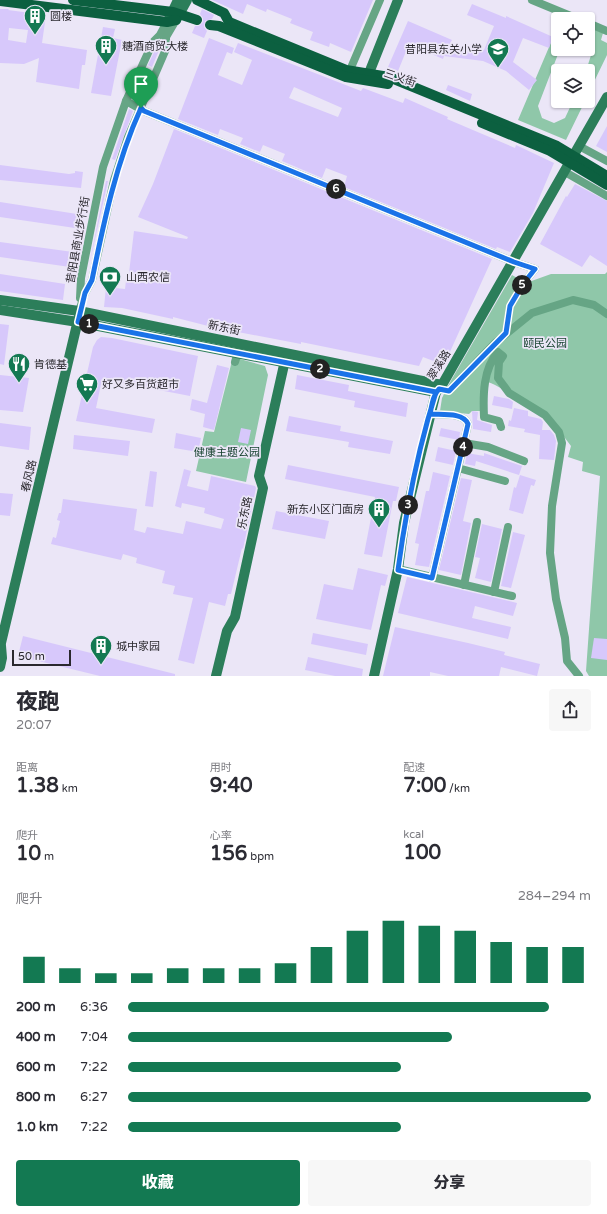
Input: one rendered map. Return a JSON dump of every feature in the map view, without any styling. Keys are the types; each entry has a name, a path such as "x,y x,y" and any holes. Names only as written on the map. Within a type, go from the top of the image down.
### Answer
{"main road":[{"path":"73,0 102,2 174,17"},
{"path":"174,17 178,0"},
{"path":"174,17 187,0"},
{"name":"三义街","path":"197,0 224,13 229,22"},
{"path":"369,73 398,0"},
{"path":"0,1 197,20"},
{"name":"三义街","path":"229,22 350,70 389,78 557,146 572,159 388,84 346,77 214,26 229,22"},
{"name":"翠溪路","path":"374,676 398,570 404,523 430,414 439,388 514,262 607,97"},
{"path":"572,159 607,176"},
{"path":"572,159 607,185"},
{"name":"新东街","path":"0,300 79,311 286,358 439,388"},
{"name":"新东街","path":"0,310 78,322 236,357 286,358"},
{"name":"春风路","path":"0,667 2,658 0,646 78,322 79,311"},
{"name":"乐东路","path":"216,676 227,631 235,617 263,488 259,476 286,358"}],"street":[{"path":"350,70 380,0"},
{"path":"532,0 561,12"},
{"name":"昔阳县商业步行街","path":"79,311 80,278 102,167 126,102 153,42 174,17"},
{"name":"昔阳县商业步行街","path":"79,311 85,293 92,280 114,180 128,137 166,49 166,37 174,17"},
{"path":"595,26 607,31"},
{"path":"126,102 254,157 514,262 535,269 523,284 510,306 506,333"},
{"path":"579,146 607,161"},
{"path":"565,172 607,196"},
{"path":"439,388 449,391 506,333 532,313 573,300 594,306 607,314"},
{"path":"501,427 499,421 484,417 483,404 485,378 490,361 498,352 503,356 499,362 497,370 498,378 509,393 545,415 558,432 562,443 552,506 550,553 556,599 565,638 567,661 579,676"},
{"path":"430,414 461,417 466,419 468,424 432,578"},
{"path":"464,443 488,447 524,461"},
{"path":"458,468 504,480"},
{"path":"464,585 477,522"},
{"path":"494,592 508,528"},
{"path":"398,570 512,596"}],"green space":[{"path":"595,30 603,33 601,40 607,43 607,55 595,80 595,64 588,64 591,56 595,56"},
{"path":"551,42 551,56 557,56 554,64 551,64 551,72 538,106 542,118 554,123 565,118 570,108 582,108 566,140 518,120"},
{"name":"颐民公园","path":"607,272 607,676 589,676 586,671 600,476 582,471 583,462 568,457 571,446 554,426 494,384 484,381 481,411 472,411 469,414 440,411 442,398 449,384 512,275 526,283 551,274 605,274"},
{"name":"健康主题公园","path":"233,357 265,366 268,375 246,482 196,471 205,431 214,432"}],"building":[{"path":"212,0 373,0 351,52 330,43 329,47 310,40 313,32 290,23 292,19 267,9 266,12 247,4 243,14"},
{"path":"472,4 506,18 506,16 551,36 549,48 523,38 513,62 537,80 529,90 506,71 483,61 444,56 443,59 409,44 398,71 388,67 408,21 452,40 449,45 484,50 494,26 467,15"},
{"path":"0,9 46,15 42,43 87,50 85,65 82,65 79,89 36,82 39,58 24,64 0,63","holes":["9,28 28,30 26,43 8,40"]},
{"path":"202,9 214,15 212,19 205,21 204,27 207,31 204,38 192,33 195,26 199,26 203,22 203,18 200,14"},
{"name":"糖酒商贸大楼","path":"103,27 115,29 113,38 122,40 111,96 91,93"},
{"path":"209,38 234,48 232,54 227,52 218,75 242,85 252,60 234,52 238,43 361,91 363,88 403,103 405,98 448,117 447,119 515,148 516,145 554,163 533,213 510,252 497,247 496,249 344,187 347,176 326,168 322,178 282,161 285,154 263,145 260,152 240,144 243,138 220,129 218,135 178,119","holes":["294,87 342,108 338,117 289,98"]},
{"path":"157,46 160,48 152,67 148,65"},
{"path":"143,78 147,79 138,101 133,99"},
{"path":"448,85 472,94 470,101 446,90"},
{"path":"129,109 133,111 115,160 112,159"},
{"path":"607,126 607,152 596,146"},
{"path":"174,129 492,259 444,365 423,357 419,366 301,342 301,344 212,327 173,317 173,319 122,308 104,307 106,287 125,289 127,273 129,273 134,231 187,239 188,237 138,217 153,184"},
{"path":"0,165 69,174 75,173 75,171 83,172 81,188 0,180"},
{"path":"106,181 108,181 89,266"},
{"path":"575,184 607,201 607,266 590,255 582,267 540,244 566,196 567,197"},
{"path":"0,202 77,214 75,228 0,217"},
{"path":"0,242 73,252 70,267 0,257"},
{"path":"0,274 65,284 63,300 0,291"},
{"path":"0,324 9,325 4,365 0,364"},
{"path":"101,337 198,356 190,396 102,379 96,408 155,419 152,433 76,421 93,347 97,340"},
{"path":"217,365 229,368 214,430 203,427 205,414 190,410 192,399 207,403"},
{"path":"0,375 29,378 23,412 0,410"},
{"path":"297,375 349,385 348,391 408,403 406,417 354,407 355,401 295,389"},
{"path":"494,396 509,399 513,402 512,409 492,405"},
{"path":"514,408 528,411 528,416 541,419 543,422 542,430 550,430 554,435 556,441 554,460 539,459 540,435 524,432 525,429 508,426 509,420 511,421"},
{"path":"472,411 478,412 477,420 492,425 491,432 473,429"},
{"path":"289,416 341,426 340,431 393,441 390,454 348,447 349,442 286,431"},
{"path":"0,423 31,427 29,450 0,446"},
{"path":"241,428 251,430 248,444 238,442"},
{"path":"441,428 460,432 459,440 439,436"},
{"path":"176,433 201,438 198,452 174,448"},
{"path":"74,435 130,441 128,456 73,449"},
{"path":"438,447 456,451 453,465 435,461"},
{"path":"467,453 484,456 484,453 522,466 519,475 476,461 475,466 465,464"},
{"path":"288,465 399,487 396,501 393,501 382,557 364,554 375,497 285,479"},
{"path":"184,469 191,471 187,486 208,491 211,476 255,486 256,488 243,549 242,548 231,594 228,594 225,606 209,602 194,664 178,660 193,598 173,594 175,586 162,583 165,571 136,563 137,558 123,554 121,560 51,544 53,537 56,538 60,521 57,520 59,513 61,513 63,499 137,509 134,530 145,533 147,527 183,534 186,521 221,529 224,519 204,513 205,508 182,503 181,508 175,506"},
{"path":"150,471 157,472 153,507 145,506"},
{"path":"433,472 450,476 429,567 415,565 419,544 415,543 426,491 429,491"},
{"path":"520,475 536,480 534,486 531,485 523,514 509,510 514,487 516,488"},
{"path":"461,478 472,480 463,521 471,523 461,575 439,570"},
{"path":"0,493 13,494 10,516 0,515"},
{"path":"276,511 329,521 325,539 272,529"},
{"path":"482,524 502,529 491,582 475,578 480,558 475,557"},
{"path":"513,532 525,535 511,588 501,586"},
{"path":"358,568 388,575 385,586 381,585 371,630 316,619 324,584 353,590"},
{"path":"407,577 517,603 513,616 475,606 472,618 511,627 508,639 398,613"},
{"path":"395,627 505,652 504,655 540,664 537,676 501,667 499,676 448,676 430,672 430,676 383,676"},
{"path":"313,633 368,644 366,655 311,644"},
{"name":"城中家园","path":"23,636 175,674 175,676 100,676 18,656"},
{"path":"594,638 607,639 607,660 591,658"},
{"path":"308,657 363,669 362,676 335,676 305,670"}],"place":[{"name":"圆楼","path":"35,36"},
{"name":"糖酒商贸大楼","path":"106,66"},
{"name":"昔阳县东关小学","path":"498,68"},
{"name":"山西农信","path":"110,296"},
{"name":"肯德基","path":"19,384"},
{"name":"好又多百货超市","path":"87,404"},
{"name":"新东小区门面房","path":"379,528"},
{"name":"城中家园","path":"101,666"}],"route":[{"path":"141,108 128,137 114,180 103,223 92,280 85,293 79,311 78,322 238,352 436,392 430,414 404,523 398,570 432,578 468,424 466,419 461,417 430,414 434,400 436,392 439,389 449,391 506,333 510,306 523,284 535,269 514,262 275,166 144,111 141,108"}]}
